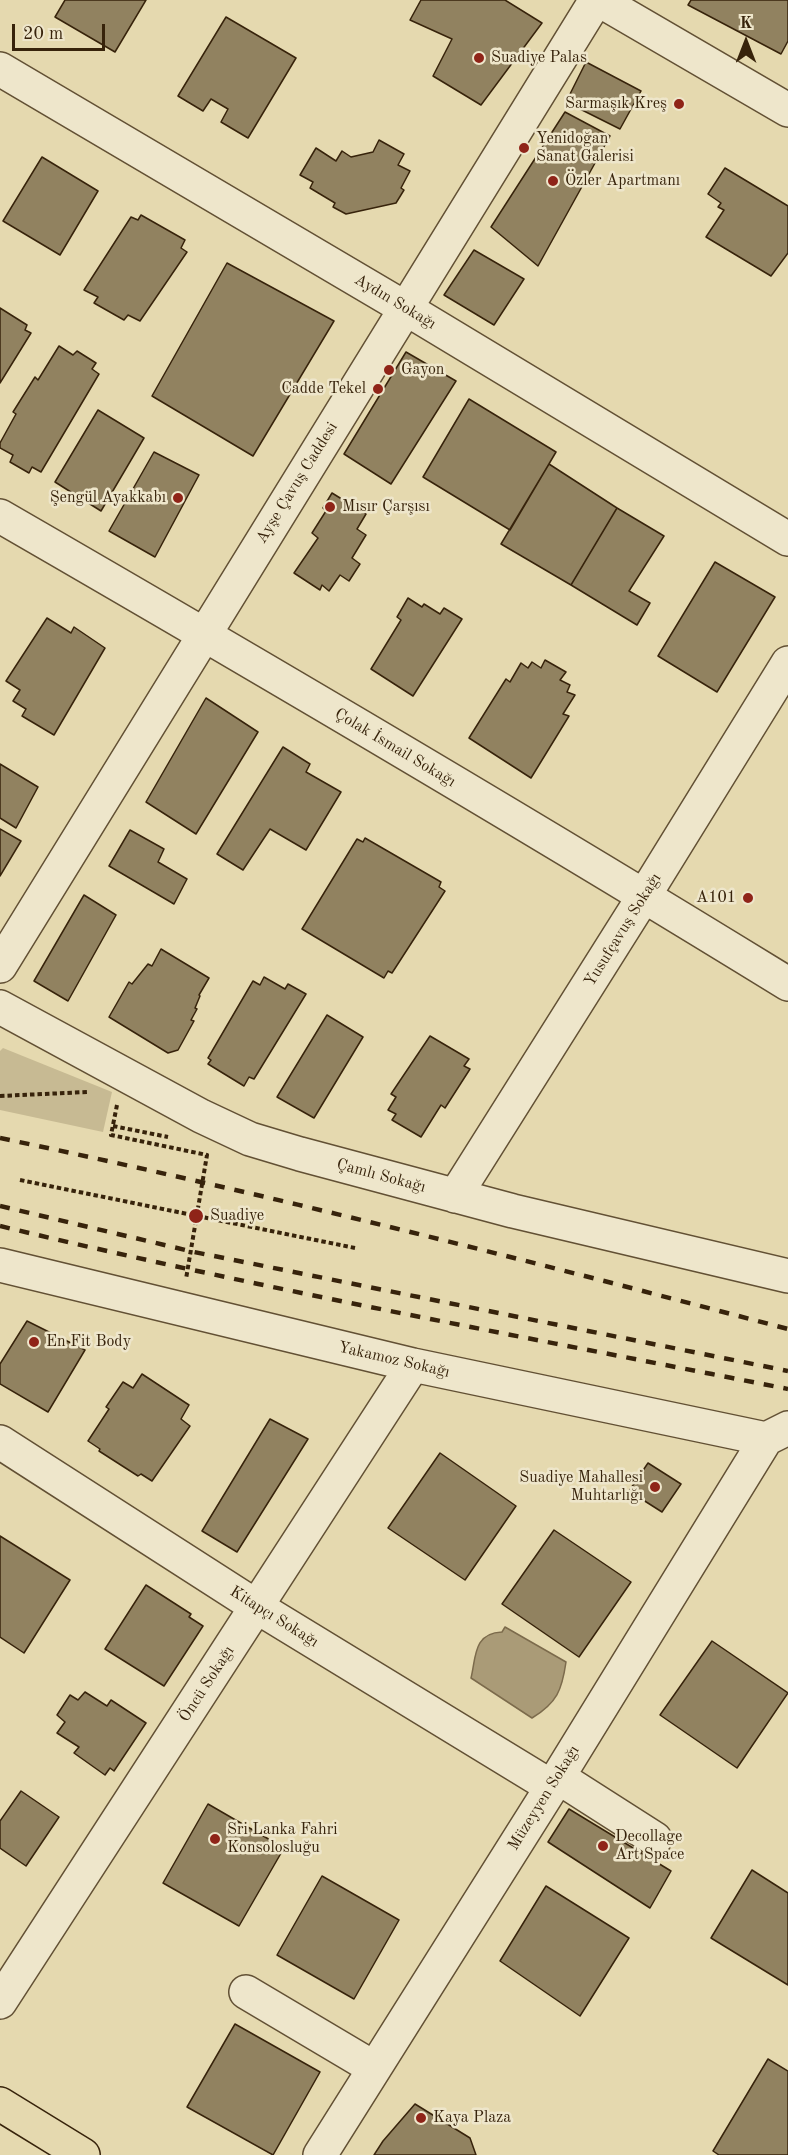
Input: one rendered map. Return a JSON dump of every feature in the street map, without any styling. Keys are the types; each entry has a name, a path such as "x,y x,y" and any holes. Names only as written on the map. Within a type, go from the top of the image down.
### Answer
{"main road":[{"path":"0,2104 82,2155"}],"street":[{"path":"597,0 788,110"},
{"name":"Ayşe Çavuş Caddesi","path":"0,966 597,0"},
{"name":"Aydın Sokağı","path":"0,69 405,308 788,539"},
{"name":"Çolak İsmail Sokağı","path":"0,516 204,634 788,984"},
{"name":"Yusufçavuş Sokağı","path":"455,1196 788,663"},
{"name":"Çamlı Sokağı","path":"0,1007 201,1116 250,1139 455,1196 788,1276"},
{"name":"Yakamoz Sokağı","path":"0,1264 412,1365 777,1434"},
{"name":"Öncü Sokağı","path":"0,2002 412,1365"},
{"name":"Müzeyyen Sokağı","path":"320,2155 777,1434"},
{"name":"Kitapçı Sokağı","path":"0,1442 257,1607 655,1839"},
{"path":"246,1992 374,2068"}],"path":[{"path":"0,1096 88,1092"},
{"path":"119,1099 111,1135 207,1155 180,1309"},
{"path":"20,1180 355,1248"}],"shaded area":[{"path":"3,1048 112,1092 103,1132 0,1110 0,1051"},
{"path":"505,1627 566,1662 563,1680 557,1695 547,1707 532,1718 471,1678 475,1655 481,1642 493,1633 502,1632"}],"building":[{"path":"65,0 146,0 115,52 55,17"},
{"name":"Suadiye Palas","path":"421,0 505,0 542,23 481,105 433,76 452,39 410,20"},
{"path":"691,0 788,0 788,41 781,54 688,5"},
{"path":"226,17 296,58 248,138 221,122 228,109 211,99 203,111 178,96"},
{"path":"586,62 641,91 620,129 566,102"},
{"name":"Özler Apartmanı","path":"565,112 610,136 538,266 491,227"},
{"path":"379,140 404,154 398,165 410,171 401,188 404,190 396,203 346,214 333,207 335,203 310,188 313,182 300,175 316,148 336,161 342,151 351,157 373,152"},
{"path":"42,157 98,191 60,255 3,221"},
{"path":"725,168 788,206 788,253 771,276 706,237 724,210 718,207 721,203 708,194"},
{"path":"141,215 185,240 181,248 187,252 140,321 128,315 124,320 94,303 98,297 84,290 131,217 138,220"},
{"path":"474,250 524,279 494,325 444,295"},
{"path":"227,263 334,321 253,456 152,396"},
{"path":"0,308 27,325 25,330 31,333 0,383"},
{"path":"59,346 73,355 77,351 96,363 92,369 99,374 41,472 32,467 29,473 10,462 13,455 0,448 0,443 16,414 13,412 35,377 38,380"},
{"path":"406,352 456,381 391,484 344,454"},
{"path":"469,399 556,452 510,530 423,477"},
{"path":"98,410 144,438 101,511 55,482"},
{"path":"154,452 199,475 155,557 109,531"},
{"path":"549,464 617,508 571,585 501,544"},
{"path":"332,493 366,514 357,529 366,535 352,558 360,564 349,581 340,575 329,591 322,585 320,590 294,573 318,538 312,533 326,511 323,508"},
{"path":"617,508 664,536 629,591 650,603 637,625 571,585"},
{"path":"715,562 775,597 717,692 658,656"},
{"path":"408,598 440,614 444,608 462,619 413,696 371,669 401,620 397,617"},
{"path":"47,618 71,633 74,627 105,648 54,735 22,716 26,709 13,701 20,690 6,681"},
{"path":"545,660 566,672 560,680 570,685 567,692 575,695 563,714 569,716 531,778 469,738 506,679 510,682 521,663 528,668 532,662 541,668"},
{"path":"206,698 258,732 196,834 146,802"},
{"path":"283,747 310,764 306,772 341,792 306,850 270,829 243,870 217,854"},
{"path":"0,764 38,787 16,828 0,818"},
{"path":"0,829 21,841 0,876"},
{"path":"130,830 164,849 158,862 187,879 174,904 109,866"},
{"path":"365,838 441,882 439,887 445,891 392,973 388,971 384,978 302,929 357,839 363,842"},
{"path":"84,895 116,915 68,1001 34,981"},
{"path":"161,949 209,978 199,995 195,1008 197,1009 191,1020 194,1021 178,1050 168,1053 109,1017 129,982 132,984 148,964 152,966"},
{"path":"264,977 285,989 288,984 306,994 254,1079 249,1077 244,1086 208,1064 211,1060 208,1058 253,981 260,985"},
{"path":"327,1015 363,1037 314,1118 277,1097"},
{"path":"430,1036 469,1059 464,1066 470,1069 445,1108 441,1105 421,1137 392,1120 396,1114 388,1110 396,1097 391,1094"},
{"path":"27,1321 85,1350 48,1412 0,1384 0,1364"},
{"path":"142,1374 189,1405 181,1419 190,1426 152,1481 141,1474 138,1476 99,1451 100,1449 88,1441 109,1409 106,1407 123,1382 133,1388"},
{"path":"270,1419 308,1439 237,1552 202,1531"},
{"path":"440,1453 516,1506 465,1580 388,1528"},
{"name":"Suadiye Mahallesi Muhtarlığı","path":"648,1463 681,1484 662,1512 629,1491"},
{"path":"554,1530 631,1582 579,1657 502,1604"},
{"path":"0,1536 70,1580 24,1653 0,1637"},
{"path":"146,1585 191,1614 189,1617 203,1626 164,1686 105,1649"},
{"path":"712,1641 788,1693 737,1768 660,1715"},
{"path":"85,1692 107,1706 111,1700 146,1723 114,1771 110,1768 105,1775 74,1753 79,1747 57,1733 65,1722 57,1715 70,1695 78,1700"},
{"path":"21,1791 59,1817 26,1866 0,1848 0,1821"},
{"path":"208,1804 284,1848 239,1926 163,1883"},
{"path":"569,1809 671,1871 650,1908 548,1842"},
{"path":"752,1870 788,1893 788,1985 711,1938"},
{"path":"322,1876 399,1920 354,1999 277,1955"},
{"path":"546,1886 629,1938 580,2016 500,1961"},
{"path":"235,2024 320,2072 273,2155 187,2107"},
{"path":"768,2059 788,2071 788,2155 719,2155 713,2151"},
{"name":"Kaya Plaza","path":"415,2104 470,2138 476,2155 374,2155"}],"railway":[{"path":"0,1138 198,1181 395,1228 788,1329"},
{"path":"0,1206 194,1252 788,1371"},
{"path":"0,1226 295,1292 788,1389"}],"place":[{"name":"Suadiye Palas","path":"479,58"},
{"name":"Sarmaşık Kreş","path":"679,104"},
{"name":"Yenidoğan Sanat Galerisi","path":"524,148"},
{"name":"Özler Apartmanı","path":"553,181"},
{"name":"Gayon","path":"389,370"},
{"name":"Cadde Tekel","path":"378,389"},
{"name":"Şengül Ayakkabı","path":"178,498"},
{"name":"Mısır Çarşısı","path":"330,507"},
{"name":"A101","path":"748,898"},
{"name":"Suadiye","path":"196,1216"},
{"name":"En Fit Body","path":"34,1342"},
{"name":"Suadiye Mahallesi Muhtarlığı","path":"655,1487"},
{"name":"Sri Lanka Fahri Konsolosluğu","path":"215,1839"},
{"name":"Decollage Art Space","path":"603,1846"},
{"name":"Kaya Plaza","path":"421,2118"}]}
